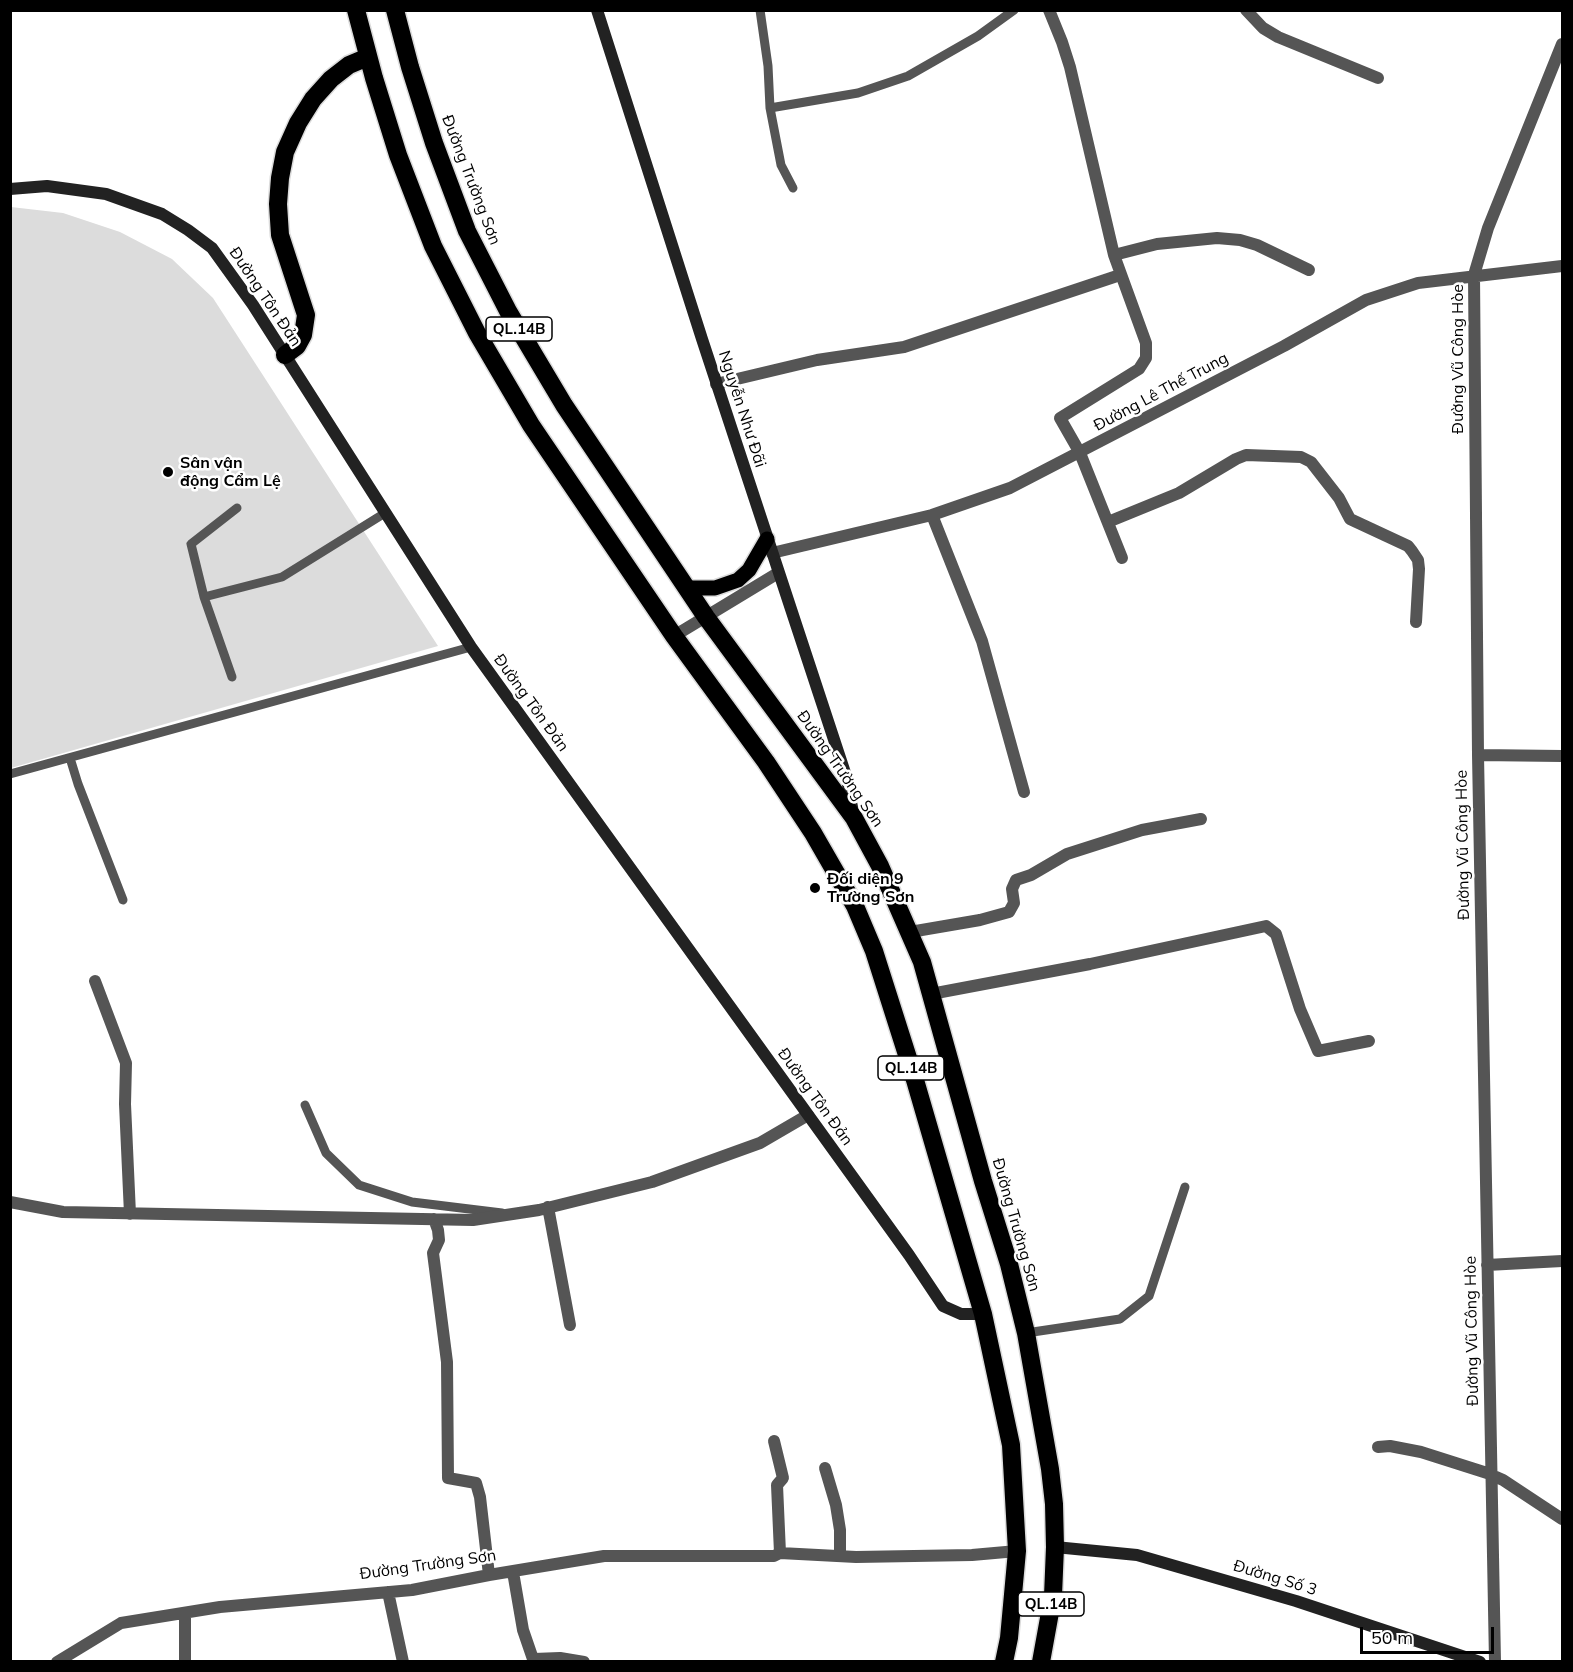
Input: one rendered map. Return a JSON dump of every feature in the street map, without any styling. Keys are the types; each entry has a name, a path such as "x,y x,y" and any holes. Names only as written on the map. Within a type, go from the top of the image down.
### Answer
{"highway":[{"name":"QL.14B","path":"356,10 398,155 433,246 477,333 531,425 674,636 766,762 813,833 855,906 874,951 915,1080 983,1314 1011,1445 1017,1551 1009,1638 1004,1662"},
{"name":"Đường Trường Sơn","path":"395,10 434,143 467,231 508,311 564,405 706,617 854,818 880,866 922,962 983,1181 1009,1264 1026,1332 1050,1469 1054,1504 1053,1596 1041,1662"},
{"path":"285,355 297,346 303,335 306,315 280,236 278,204 285,152 298,123 313,99 331,79 349,65 368,57"}],"main road":[{"path":"688,588 714,588 738,580 770,546"}],"street":[{"path":"1049,10 1070,68 1114,255 1146,343 1146,358 1139,369 1060,418 1080,453 1122,558"},
{"path":"1246,10 1263,28 1278,37 1378,78"},
{"name":"Nguyễn Như Đãi","path":"601,12 716,384 847,779 854,818"},
{"name":"Đường Vũ Công Hòe","path":"1495,1662 1478,755 1474,275 1488,228 1563,44"},
{"name":"Đường Tôn Đản","path":"10,189 47,186 106,194 162,214 212,248 253,305 471,647 909,1255 943,1306 961,1314 983,1314"},
{"path":"1114,255 1156,244 1217,238 1240,240 1257,245 1309,270"},
{"name":"Đường Lê Thế Trung","path":"770,546 932,515 1010,488 1284,346 1366,300 1418,283 1563,266"},
{"path":"716,384 816,360 904,347 1120,275"},
{"path":"1108,522 1179,493 1246,455 1301,457 1311,462 1339,498 1350,519 1408,546 1415,555 1419,569 1416,622"},
{"path":"932,515 982,641 1024,792"},
{"path":"674,636 778,573"},
{"path":"1478,755 1563,756"},
{"path":"910,932 980,920 1009,912 1014,903 1012,889 1016,880 1031,875 1067,854 1142,830 1201,819"},
{"path":"931,994 1090,964 1266,926 1276,934 1300,1009 1318,1051 1369,1041"},
{"path":"95,981 126,1063 125,1104 130,1214"},
{"path":"10,1202 63,1212 473,1220 548,1207 652,1182 760,1143 808,1115"},
{"path":"548,1207 570,1325"},
{"path":"434,1219 439,1239 433,1253 447,1362 448,1478 476,1483 480,1497 489,1575"},
{"path":"1487,1265 1563,1261"},
{"path":"774,1441 783,1478 777,1485 780,1553"},
{"path":"1378,1447 1390,1446 1421,1452 1491,1475 1503,1480 1563,1519"},
{"path":"825,1468 836,1505 840,1530 840,1556"},
{"name":"Đường Số 3","path":"1055,1547 1137,1555 1296,1601 1480,1662"},
{"name":"Đường Trường Sơn","path":"57,1662 121,1623 220,1607 412,1590 604,1556 774,1556 780,1553 840,1556 972,1555 1017,1551"},
{"path":"513,1572 523,1630 534,1660 560,1658 584,1662"},
{"path":"388,1592 402,1662"},
{"path":"185,1614 185,1662"}],"lane":[{"path":"759,10 768,66 770,108 781,165 793,188"},
{"path":"770,108 858,93 908,76 978,36 1014,10"},
{"path":"232,677 204,597 191,544 237,508"},
{"path":"204,597 282,577 386,513"},
{"path":"10,774 471,647"},
{"path":"70,758 123,900"},
{"path":"305,1105 326,1153 359,1185 412,1202 511,1214"},
{"path":"1026,1332 1120,1319 1149,1296 1185,1187"}],"shaded area":[{"name":"Sân vận động Cẩm Lệ","path":"11,207 63,213 120,232 172,259 213,298 438,646 11,768"}],"place":[{"name":"Sân vận động Cẩm Lệ","path":"168,472"},
{"name":"Đối diện 9 Trường Sơn","path":"815,888"}]}
